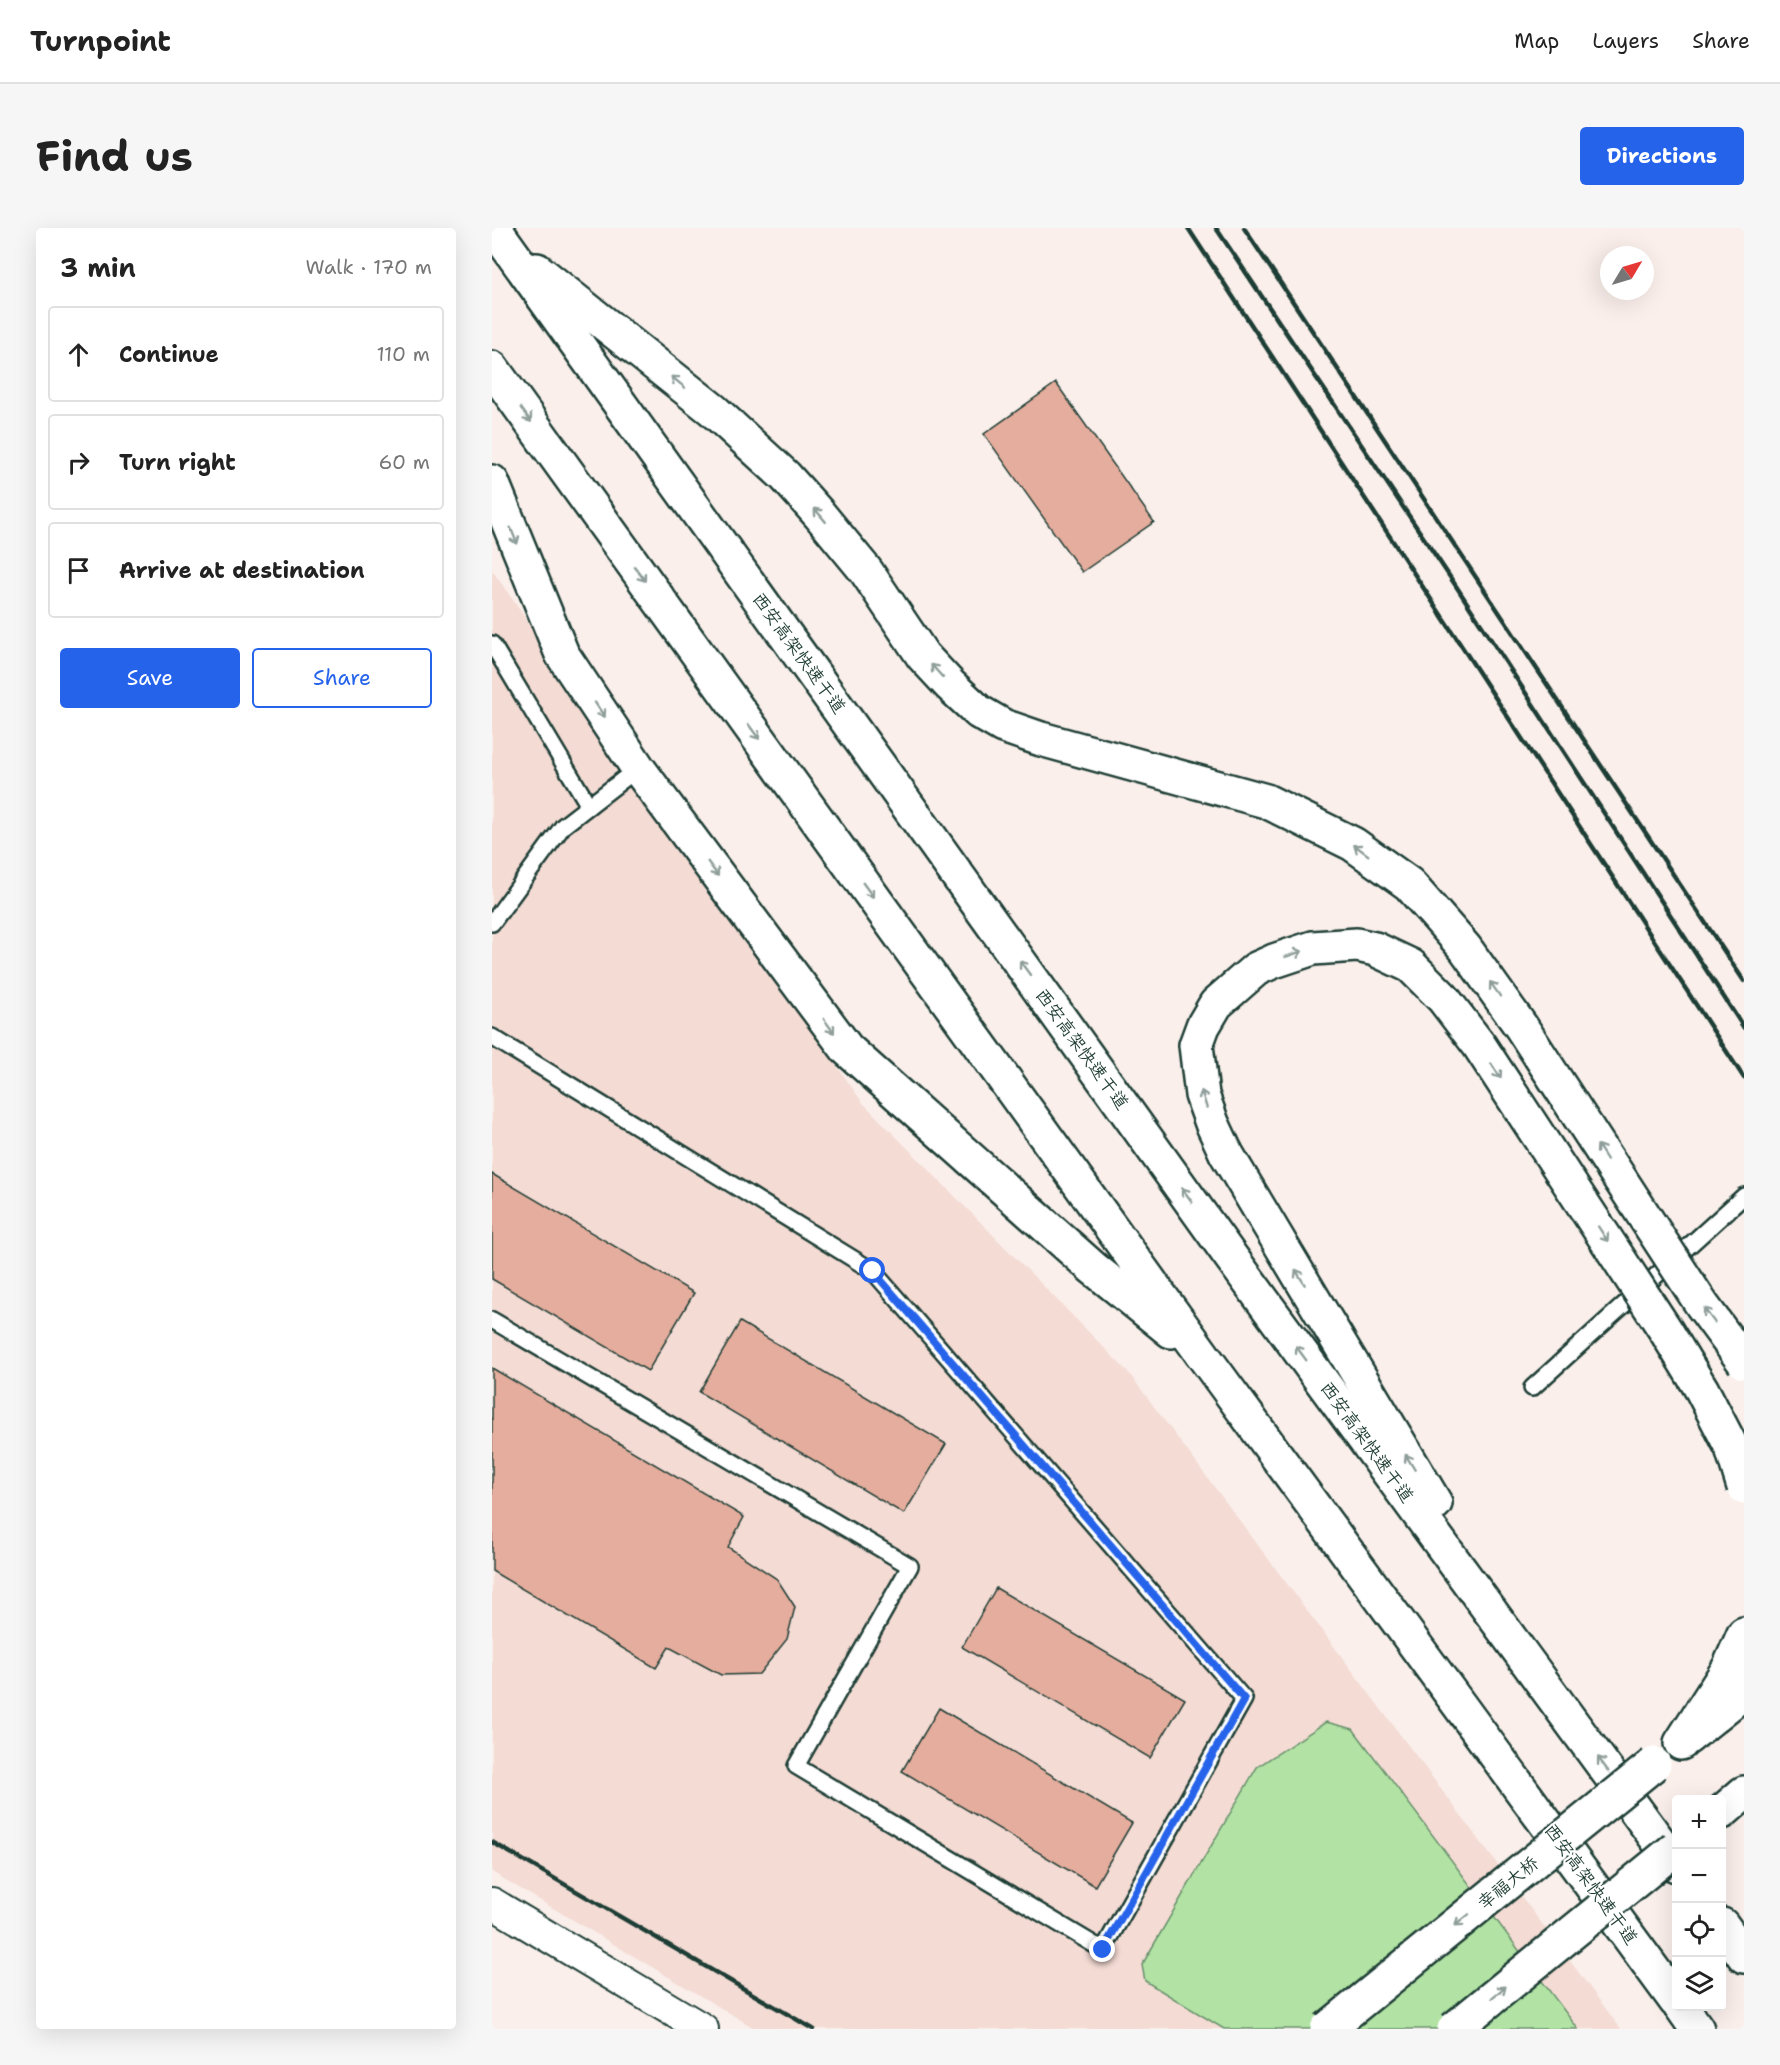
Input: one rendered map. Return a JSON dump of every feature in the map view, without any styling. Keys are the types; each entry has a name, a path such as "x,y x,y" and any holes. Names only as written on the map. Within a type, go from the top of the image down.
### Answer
{"main road":[{"path":"503,235 713,410 785,476 866,571 923,656 950,686 979,711 1003,726 1041,739 1266,801 1353,844 1408,884 1466,948 1522,1028 1702,1305 1744,1362"},
{"name":"西安高架快速干道","path":"503,235 1221,1243 1537,1675 1672,1853"},
{"name":"西安高架快速干道","path":"492,368 1204,1358 1672,1994"},
{"path":"492,482 562,654 638,768 847,1049 1093,1268 1204,1358"},
{"path":"1537,1675 1226,1154 1202,1095 1196,1045 1203,1026 1216,1004 1257,969 1313,948 1356,945 1375,949 1411,966 1443,998 1479,1045 1666,1331 1702,1390 1732,1448 1744,1487"},
{"path":"1681,1743 1730,1668 1744,1634"},
{"name":"幸福大桥","path":"1327,2029 1744,1692"},
{"path":"1726,1809 1744,1793"},
{"path":"1454,2029 1672,1861"},
{"path":"1726,1931 1744,1956"},
{"path":"1684,2011 1697,2029"}],"street":[{"path":"492,1903 703,2029"}],"lane":[{"path":"492,644 589,806"},
{"path":"492,923 563,826 638,768"},
{"path":"492,1036 873,1271 1244,1699 1103,1950 796,1766 910,1566 492,1320"},
{"path":"1532,1388 1744,1196"}],"shaded area":[{"path":"492,570 862,1102 1128,1372 1621,2029 756,2029 492,1872"}],"green space":[{"path":"1326,1722 1353,1729 1578,2029 1224,2029 1145,1981 1142,1965 1257,1767"}],"building":[{"path":"1056,383 1154,522 1082,572 984,434"},
{"path":"492,1174 694,1293 648,1371 492,1279"},
{"path":"740,1322 946,1444 904,1514 699,1392"},
{"path":"492,1368 744,1517 728,1547 777,1579 795,1607 787,1639 759,1674 721,1675 669,1647 656,1668 492,1571"},
{"path":"996,1588 1185,1699 1150,1758 962,1647"},
{"path":"939,1708 1132,1823 1095,1886 902,1771"}],"railway":[{"path":"1188,228 1744,1078"},
{"path":"1216,228 1456,586 1744,1028"},
{"path":"1244,228 1744,981"},
{"path":"492,1842 813,2029"}],"route":[{"path":"873,1271 1244,1699 1103,1950"}]}
